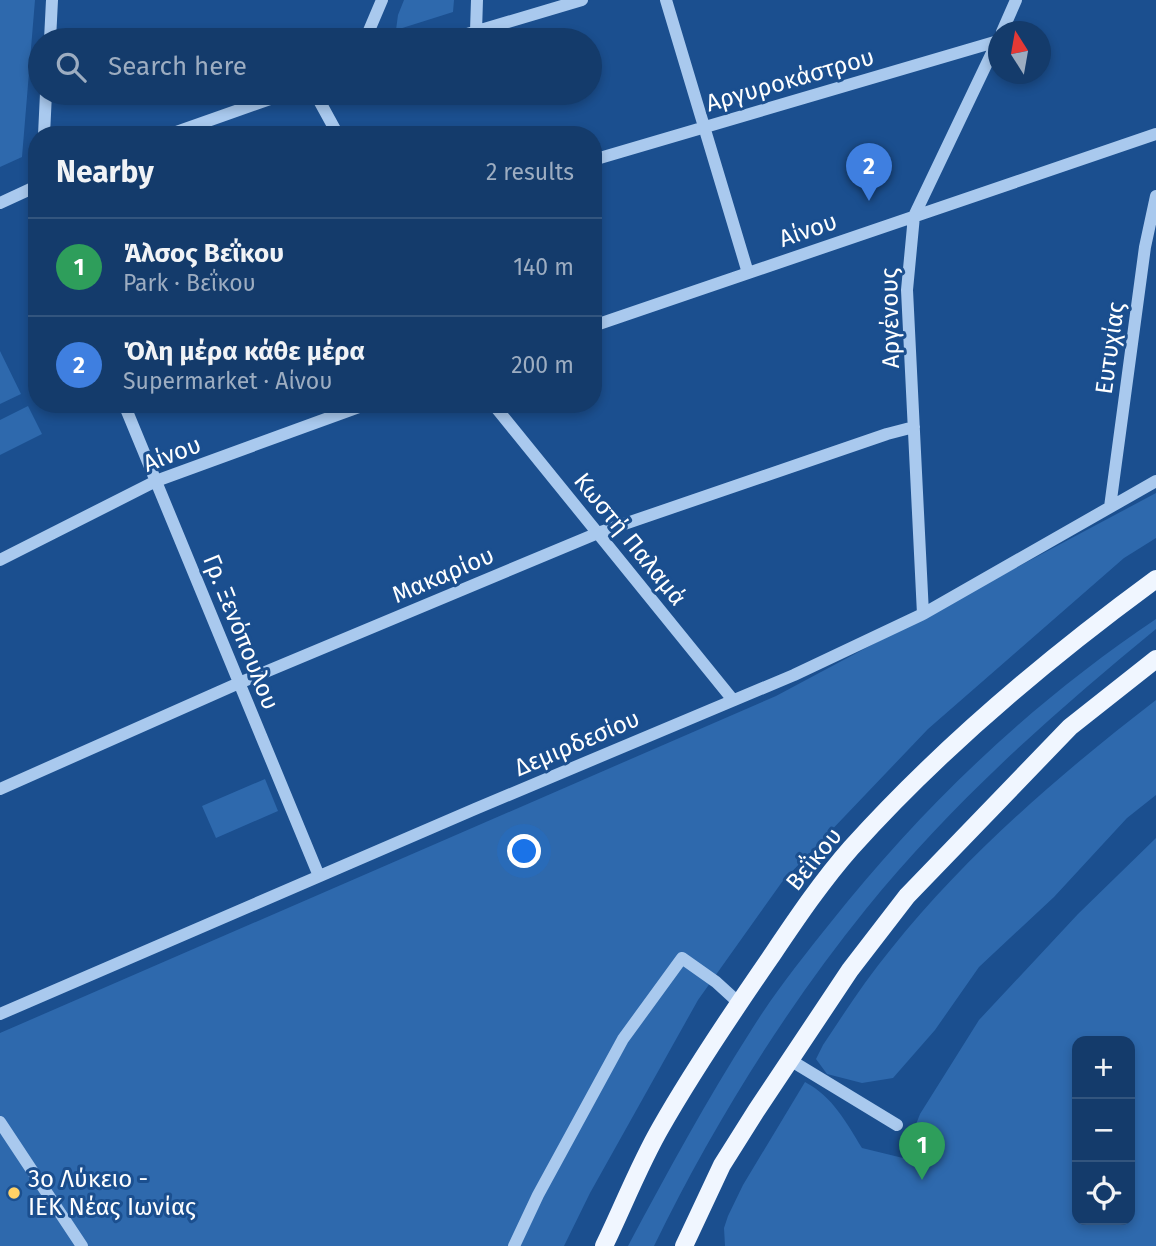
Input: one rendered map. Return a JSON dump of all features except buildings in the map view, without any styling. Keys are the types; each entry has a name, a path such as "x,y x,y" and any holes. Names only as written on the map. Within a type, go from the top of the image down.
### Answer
{"main road":[{"name":"Βεΐκου","path":"604,1246 660,1128 739,1003 792,926 851,849 920,778 1023,682 1093,625 1156,579"},
{"path":"684,1246 722,1165 850,970 907,896 1070,727 1156,659"}],"street":[{"path":"51,28 52,0"},
{"path":"370,28 383,0"},
{"path":"476,28 477,0"},
{"path":"486,28 582,0"},
{"path":"666,0 747,273"},
{"path":"1007,21 1016,0"},
{"name":"Αργυροκάστρου","path":"602,157 988,44"},
{"name":"Αργένους","path":"923,614 907,290 914,216 988,62"},
{"path":"44,126 45,105"},
{"path":"194,126 253,105"},
{"path":"322,105 333,126"},
{"name":"Αίνου","path":"602,323 1156,134"},
{"path":"0,203 28,189"},
{"name":"Ευτυχίας","path":"1110,507 1141,274 1156,196"},
{"name":"Γρ. Ξενόπουλου","path":"128,413 319,876"},
{"name":"Αίνου","path":"0,560 156,481 342,413"},
{"name":"Κωστή Παλαμά","path":"501,413 733,700"},
{"name":"Μακαρίου","path":"0,789 239,683 598,533 887,434 914,428"},
{"name":"Δεμιρδεσίου","path":"0,1014 794,675 923,614 1156,481"},
{"path":"514,1246 538,1195 623,1039 682,958 716,982 739,1003"},
{"path":"790,1060 897,1125"},
{"path":"0,1122 82,1246"}],"shaded area":[{"path":"0,0 35,0 33,28 28,28 28,85 22,157 0,167"},
{"path":"404,0 454,0 453,12 402,28 396,28"},
{"path":"0,351 21,394 0,404"},
{"path":"28,406 28,413 32,413 42,434 0,455 0,420"},
{"path":"1156,493 1156,538 1124,558 928,729 782,882 698,1000 590,1193 564,1246 0,1246 0,1033 776,696"},
{"path":"1156,619 1156,629 1041,727 968,797 866,909 806,988 751,1072 700,1158 654,1246 628,1246 735,1055 800,961 866,879 903,837 981,758 1066,685"},
{"path":"1156,700 1156,795 1127,818 1054,897 979,967 935,1030 893,1078 862,1083 827,1074 816,1059 823,1045 873,972 920,914 983,848 1050,786"},
{"path":"265,779 278,811 216,838 202,806"},
{"path":"1156,838 1156,1246 725,1246 724,1228 743,1185 805,1082 831,1103 862,1148 903,1158 920,1114 979,1020 1078,914"}],"place":[{"name":"Όλη μέρα κάθε μέρα","path":"869,201"},
{"name":"Άλσος Βεΐκου","path":"922,1180"},
{"name":"3ο Λύκειο - ΙΕΚ Νέας Ιωνίας","path":"14,1193"}]}
